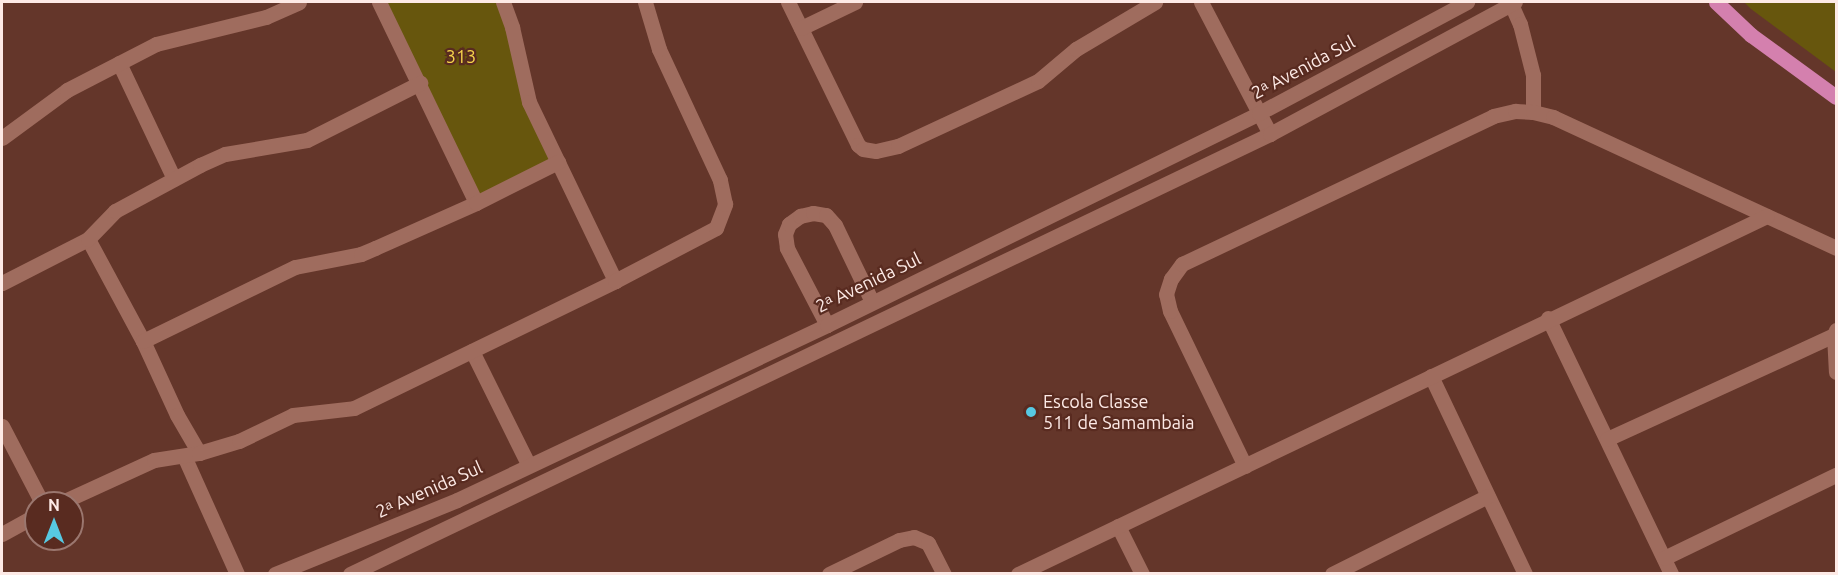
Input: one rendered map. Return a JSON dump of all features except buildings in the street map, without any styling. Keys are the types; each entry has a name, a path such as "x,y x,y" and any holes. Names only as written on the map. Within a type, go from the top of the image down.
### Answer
{"main road":[{"path":"1716,2 1751,35 1836,97"}],"street":[{"path":"2,138 67,90 156,44 266,17 299,2"},
{"path":"379,2 476,203"},
{"path":"503,2 512,27 529,102 615,281"},
{"path":"84,492 154,460 191,454 238,441 293,416 354,408 615,281 716,228 725,204 720,180 658,49 645,2"},
{"path":"788,2 858,145 863,149 876,151 898,146 1038,81 1076,49 1155,2"},
{"path":"801,28 855,2"},
{"path":"1201,2 1270,134"},
{"name":"2ᵃ Avenida Sul","path":"275,573 437,508 827,325 1259,113 1467,2"},
{"path":"350,573 1270,134 1513,3 1533,75 1533,112"},
{"path":"119,63 174,179"},
{"path":"2,283 88,239 115,211 225,154 307,140 420,83"},
{"path":"1245,466 1170,311 1166,294 1171,279 1182,264 1493,116 1515,111 1533,112 1553,117 1836,248"},
{"path":"143,340 295,267 361,254 476,203 558,162"},
{"path":"827,325 787,248 784,234 789,224 800,216 813,213 826,215 835,225 872,302"},
{"path":"1018,573 1245,466 1548,318 1767,216"},
{"path":"88,239 143,340 177,414 237,573"},
{"path":"1548,318 1671,573"},
{"path":"1606,439 1835,333 1836,372"},
{"path":"472,351 528,464"},
{"path":"1431,376 1525,573"},
{"path":"2,426 36,491"},
{"path":"1664,558 1836,475"},
{"path":"1332,573 1488,496"},
{"path":"2,534 24,522"},
{"path":"1118,526 1142,573"},
{"path":"829,573 899,540 914,537 928,543 944,573"}],"green space":[{"name":"313","path":"375,2 508,2 519,74 565,167 473,210"},
{"path":"1744,2 1836,2 1836,72 1751,9"}],"place":[{"name":"Escola Classe 511 de Samambaia","path":"1031,412"}]}
